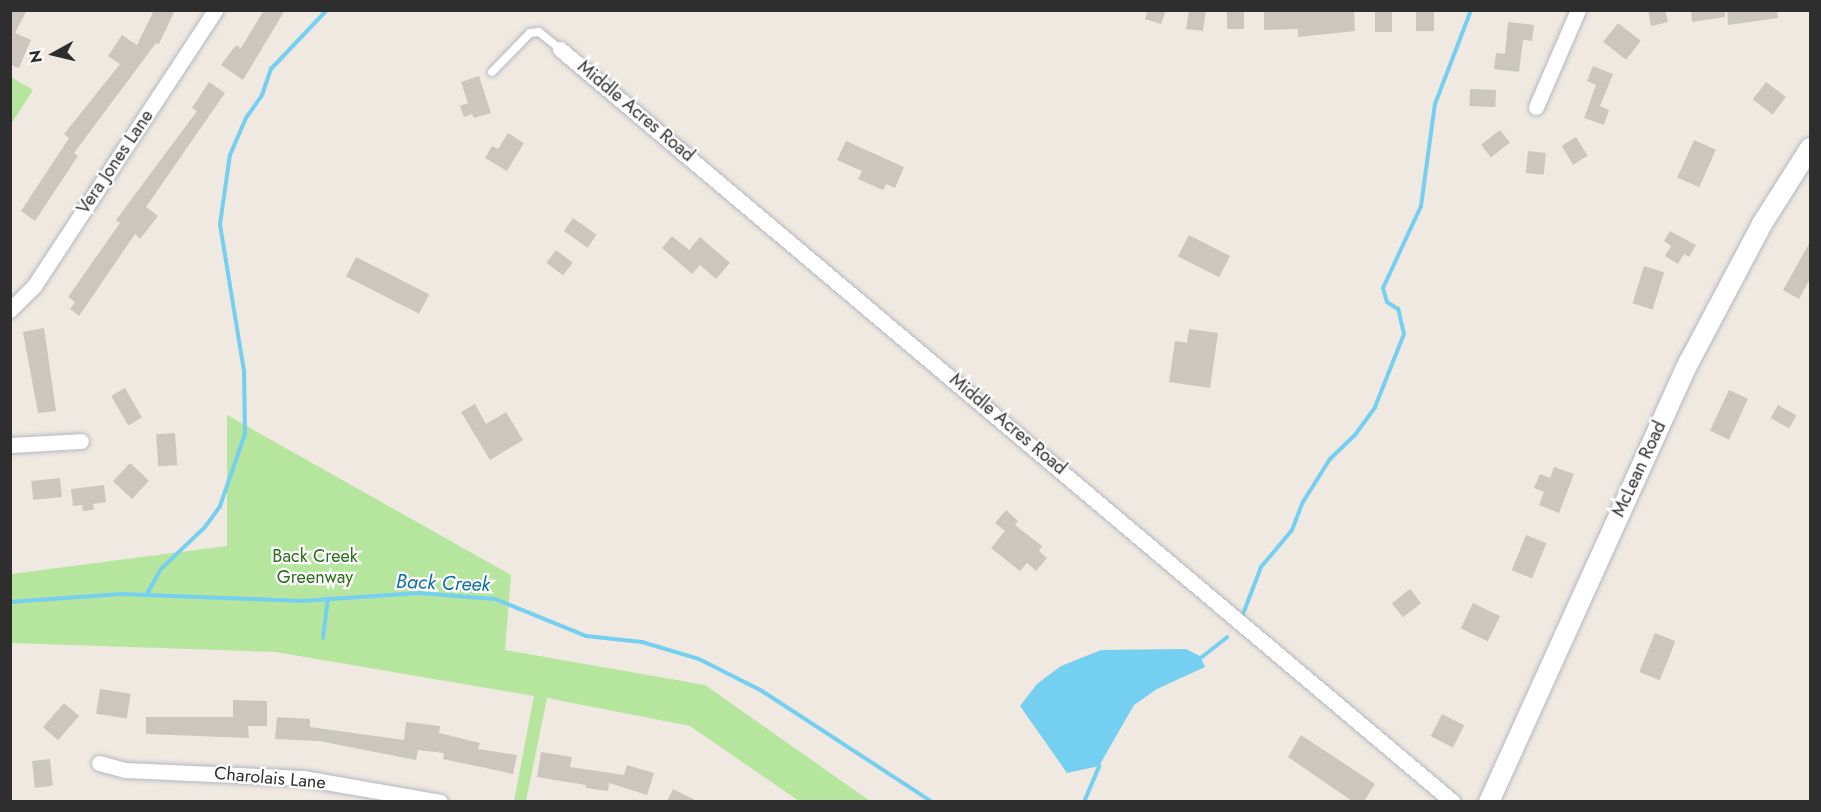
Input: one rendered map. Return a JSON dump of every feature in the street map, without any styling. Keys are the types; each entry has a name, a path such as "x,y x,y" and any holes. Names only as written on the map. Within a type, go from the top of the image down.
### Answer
{"street":[{"name":"Vera Jones Lane","path":"10,310 34,285 215,10"},
{"path":"1536,107 1574,12"},
{"name":"Middle Acres Road","path":"560,49 1453,801"},
{"name":"McLean Road","path":"1489,801 1689,362 1762,224 1810,148"},
{"path":"10,445 81,441"},
{"name":"Charolais Lane","path":"99,763 125,770 303,778 440,801"}],"lane":[{"path":"492,72 531,33 539,32 560,49"}],"green space":[{"path":"11,77 33,90 11,124"},
{"name":"Back Creek Greenway","path":"227,415 511,575 505,650 705,685 870,801 799,801 690,726 547,698 526,801 514,801 534,696 276,652 11,643 11,574 227,546"}],"water":[{"path":"1186,649 1200,656 1205,667 1157,689 1134,705 1099,766 1067,773 1020,706 1037,684 1061,666 1101,650"}],"building":[{"path":"10,10 27,10 15,33 31,40 19,68 10,65"},
{"path":"154,10 175,10 159,44 156,43 74,153 78,156 35,221 21,211 69,138 64,134 120,64 108,56 122,35 137,45"},
{"path":"264,10 285,10 243,80 221,65 236,45 241,48"},
{"path":"1148,10 1166,10 1161,24 1145,19"},
{"path":"1189,10 1206,10 1203,31 1186,29"},
{"path":"1227,10 1244,10 1244,29 1227,29"},
{"path":"1264,10 1354,10 1355,31 1298,37 1298,29 1264,30"},
{"path":"1375,10 1392,10 1392,32 1375,32"},
{"path":"1416,10 1434,10 1434,31 1416,31"},
{"path":"1648,10 1665,10 1668,22 1651,26"},
{"path":"1691,10 1725,10 1725,17 1692,22"},
{"path":"1727,10 1777,10 1778,18 1728,25"},
{"path":"1508,22 1534,25 1532,41 1523,40 1519,72 1494,69 1496,53 1505,54"},
{"path":"1618,23 1641,41 1626,60 1603,42"},
{"path":"1593,66 1613,74 1600,106 1609,110 1604,125 1584,118 1596,85 1587,81"},
{"path":"479,76 491,113 474,118 472,114 464,117 460,106 468,103 461,82"},
{"path":"209,82 225,93 146,207 158,216 140,239 135,234 79,316 70,309 75,302 68,297 120,223 116,220 197,111 192,108"},
{"path":"1766,82 1786,97 1773,115 1753,100"},
{"path":"1470,89 1496,90 1495,107 1469,106"},
{"path":"1500,130 1510,143 1491,157 1481,145"},
{"path":"508,133 524,143 507,171 485,158 492,146 498,149"},
{"path":"1576,137 1588,156 1573,165 1562,146"},
{"path":"1694,140 1716,150 1699,187 1677,177"},
{"path":"846,141 904,167 895,188 886,184 883,190 858,179 862,171 837,160"},
{"path":"1528,151 1546,153 1544,175 1526,173"},
{"path":"573,218 597,235 588,248 564,231"},
{"path":"1670,231 1696,245 1689,257 1684,254 1678,264 1665,256 1671,246 1664,241"},
{"path":"1189,235 1230,256 1219,277 1178,256"},
{"path":"672,236 689,250 700,237 730,263 716,279 700,265 692,274 662,248"},
{"path":"1810,242 1810,279 1799,299 1783,290"},
{"path":"556,250 573,263 563,275 546,263"},
{"path":"356,257 429,294 419,314 346,277"},
{"path":"1644,266 1664,272 1653,309 1633,303"},
{"path":"44,328 56,411 38,413 23,332"},
{"path":"1189,329 1218,333 1210,388 1169,382 1175,341 1187,343"},
{"path":"125,388 142,417 128,425 111,396"},
{"path":"1729,390 1748,399 1729,440 1710,431"},
{"path":"475,404 486,424 506,412 523,440 490,460 461,412"},
{"path":"1778,405 1796,415 1789,428 1771,418"},
{"path":"175,433 177,465 158,466 156,434"},
{"path":"130,463 149,481 132,499 113,481"},
{"path":"1554,467 1574,474 1559,513 1539,505 1544,492 1534,488 1540,474 1550,478"},
{"path":"60,478 62,497 33,500 31,481"},
{"path":"104,485 106,502 93,504 94,510 83,511 82,505 73,506 71,489"},
{"path":"1006,510 1018,521 1015,525 1042,546 1039,551 1047,558 1036,571 1027,563 1020,571 991,548 1005,531 995,523"},
{"path":"1526,535 1546,543 1532,578 1512,570"},
{"path":"1410,589 1421,603 1403,617 1392,603"},
{"path":"1473,603 1500,616 1488,641 1461,628"},
{"path":"1655,633 1675,641 1660,680 1639,672"},
{"path":"100,689 131,694 127,719 96,714"},
{"path":"233,700 267,701 267,726 248,726 249,738 146,734 146,717 233,717"},
{"path":"64,703 79,716 58,740 43,727"},
{"path":"1442,714 1464,725 1453,748 1431,736"},
{"path":"277,717 310,719 310,727 404,740 406,722 440,726 439,733 480,743 478,749 517,755 513,774 443,759 444,753 418,750 416,760 319,741 275,739"},
{"path":"1301,735 1375,784 1364,801 1352,801 1288,757"},
{"path":"541,752 572,757 570,767 624,775 627,765 654,773 647,795 609,783 608,791 586,788 586,785 537,777"},
{"path":"50,759 53,786 35,788 32,761"},
{"path":"673,789 697,801 667,801"}],"waterway":[{"path":"147,594 161,569 205,527 220,506 245,434 244,371 220,224 230,155 246,118 262,95 271,69 327,10"},
{"path":"1243,614 1261,567 1292,530 1303,502 1330,459 1355,435 1375,407 1404,334 1398,309 1387,302 1383,288 1421,206 1435,104 1471,10"},
{"name":"Back Creek","path":"10,602 121,594 302,601 419,593 495,599 586,636 642,642 699,659 762,691 932,802"},
{"path":"323,638 328,598"},
{"path":"1198,660 1227,637"},
{"path":"1084,802 1099,766 1095,761"}]}
